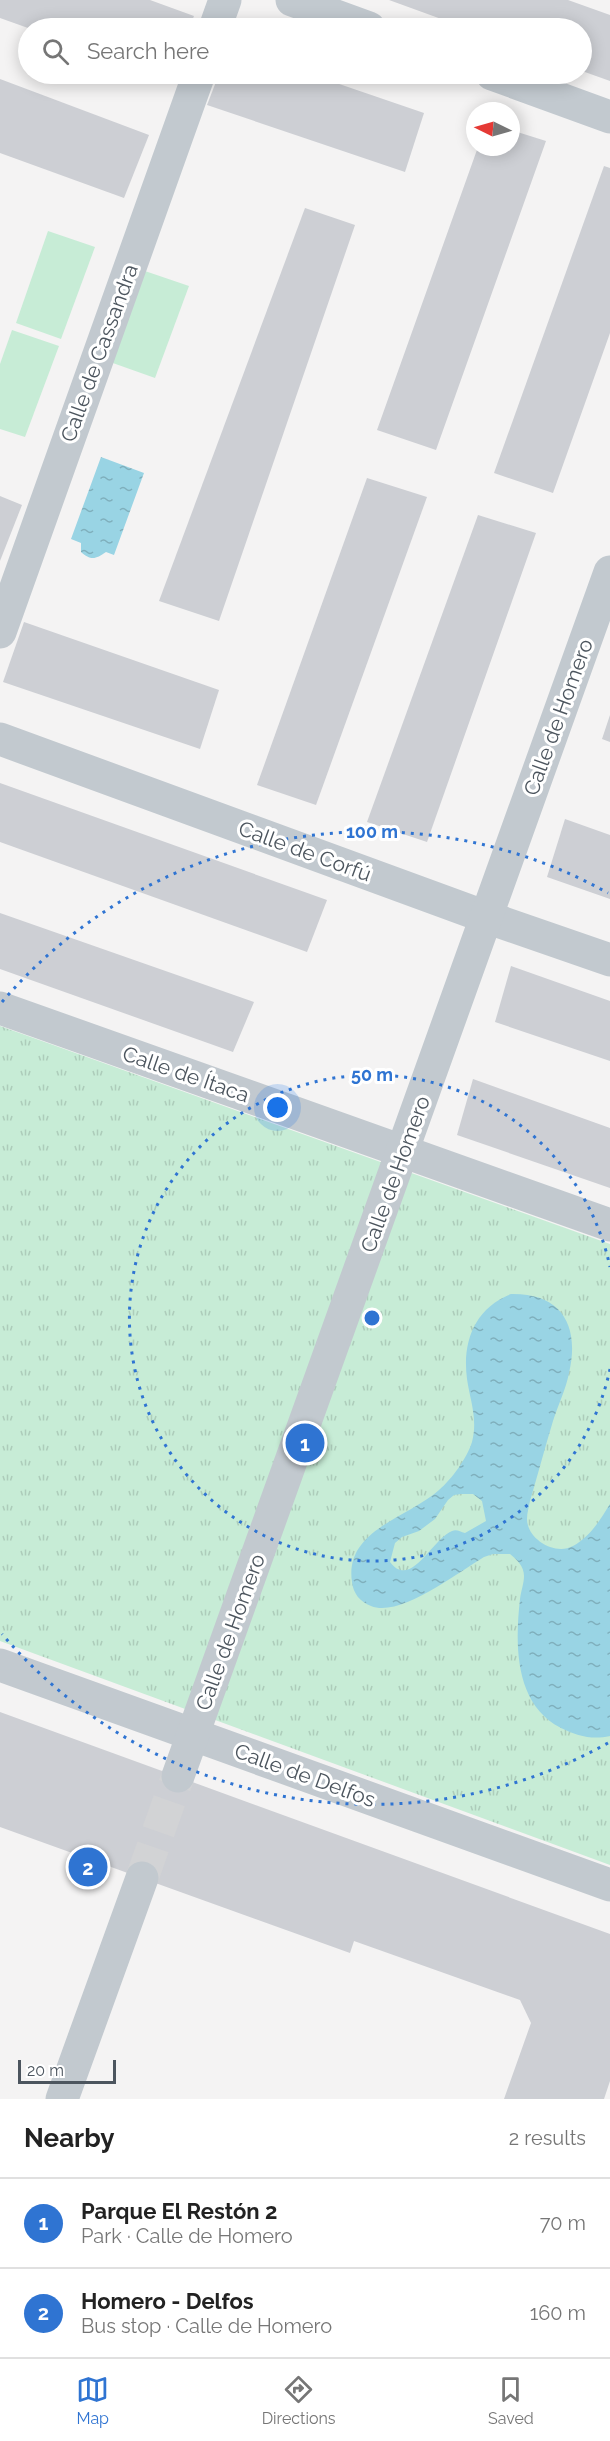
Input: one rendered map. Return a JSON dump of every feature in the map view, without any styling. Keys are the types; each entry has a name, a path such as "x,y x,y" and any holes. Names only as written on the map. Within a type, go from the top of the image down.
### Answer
{"street":[{"path":"219,18 225,0"},
{"path":"292,0 342,18"},
{"name":"Calle de Cassandra","path":"0,632 195,84"},
{"path":"519,84 610,117"},
{"name":"Calle de Homero","path":"178,1776 610,572"},
{"name":"Calle de Corfú","path":"0,739 486,917 610,960"},
{"name":"Calle de Ítaca","path":"0,1008 610,1225"},
{"name":"Calle de Delfos","path":"0,1665 610,1885"},
{"path":"62,2099 142,1878"}],"green space":[{"path":"48,231 95,247 61,339 16,323"},
{"path":"142,270 189,286 155,378 110,362"},
{"path":"12,330 59,346 25,437 0,429 0,364"},
{"path":"0,1026 610,1244 610,1865 0,1641"}],"water":[{"path":"101,457 144,473 114,555 106,552 91,558 81,552 81,543 71,539"},
{"path":"511,1294 543,1299 555,1306 569,1327 572,1356 569,1373 547,1441 527,1519 532,1533 543,1544 566,1549 590,1533 610,1504 610,1736 591,1737 567,1731 546,1717 534,1704 526,1689 518,1653 518,1616 524,1572 510,1554 493,1554 484,1557 444,1583 397,1606 383,1608 371,1606 358,1597 354,1590 352,1564 358,1550 368,1537 439,1490 467,1455 474,1434 466,1365 469,1339 480,1317 499,1300","holes":["473,1494 482,1501 486,1521 465,1533 457,1530 444,1536 414,1567 406,1570 398,1569 390,1562 395,1543 402,1537 419,1531 435,1519 454,1495"]}],"building":[{"path":"0,0 150,0 194,16 193,18 18,18 18,24 0,18"},
{"path":"389,0 568,0 610,15 610,81 592,75 592,18 438,18"},
{"path":"0,79 149,135 124,198 0,153"},
{"path":"215,84 339,84 424,113 405,172 207,105"},
{"path":"520,133 546,141 436,450 377,430 475,156 520,156"},
{"path":"604,166 610,168 610,333 553,493 494,473"},
{"path":"305,208 355,225 219,621 159,601"},
{"path":"367,478 427,497 316,805 257,785"},
{"path":"0,496 22,505 0,561"},
{"path":"478,515 536,533 427,842 367,822"},
{"path":"24,622 219,690 200,749 3,682"},
{"path":"610,715 610,742 602,739"},
{"path":"0,783 327,900 307,952 0,842"},
{"path":"565,819 610,835 610,899 547,877"},
{"path":"0,913 254,1002 233,1052 0,969"},
{"path":"511,966 610,1001 610,1061 495,1022"},
{"path":"473,1079 610,1128 610,1188 457,1135"},
{"path":"0,1712 610,1934 610,2081 604,2099 504,2099 531,2023 520,2000 354,1941 350,1953 0,1827"}],"tunnel":[{"path":"142,1878 178,1776"}],"place":[{"name":"Parque El Restón 2","path":"305,1443"},
{"name":"Homero - Delfos","path":"88,1867"}]}
